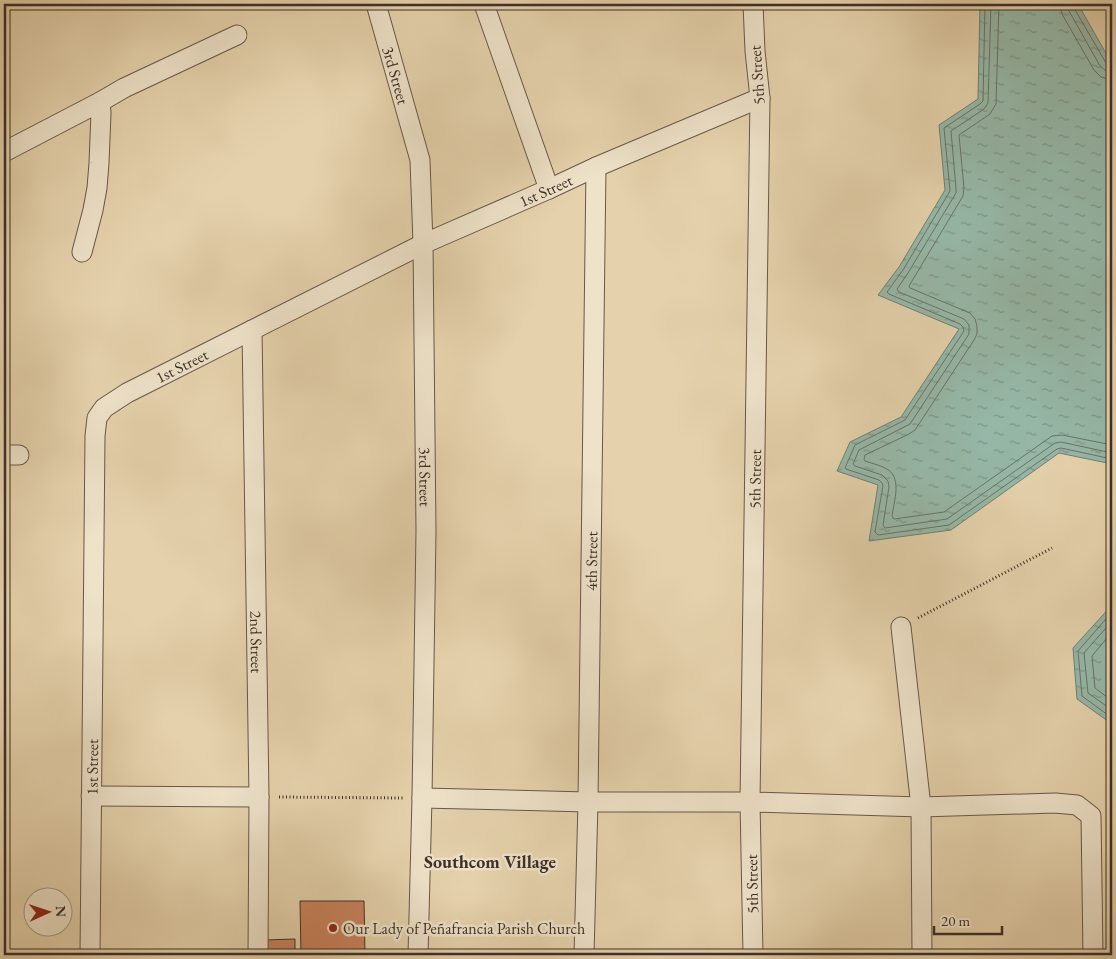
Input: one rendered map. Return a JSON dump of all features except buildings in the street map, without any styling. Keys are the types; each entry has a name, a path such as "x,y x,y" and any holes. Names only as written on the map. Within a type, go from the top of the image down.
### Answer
{"street":[{"name":"3rd Street","path":"376,4 420,160 423,244 426,531 418,955"},
{"path":"484,4 549,189"},
{"name":"5th Street","path":"753,955 750,802 760,98 755,51 754,4"},
{"path":"4,152 132,84 237,35"},
{"name":"1st Street","path":"90,955 90,796 95,436 97,418 104,408 127,393 423,244 596,167 760,98"},
{"path":"82,252 97,188 100,102"},
{"name":"4th Street","path":"584,955 588,802 596,167"},
{"name":"2nd Street","path":"252,330 259,797 258,955"},
{"path":"902,627 920,807 922,955"},
{"path":"90,796 259,797"},
{"path":"422,798 588,802 750,802 920,807 1056,803 1077,805 1091,816 1093,955"}],"path":[{"path":"902,627 1052,548"},
{"path":"259,797 422,798"}],"water":[{"path":"980,4 1078,4 1112,64 1112,464 1059,453 951,530 869,541 878,485 837,471 850,442 901,417 959,329 878,295 899,267 945,190 939,125 978,99"},
{"path":"1112,605 1112,724 1077,699 1073,648"}],"place":[{"name":"Our Lady of Peñafrancia Parish Church","path":"333,928"}],"district":[{"name":"Southcom Village","path":"490,861"}]}
